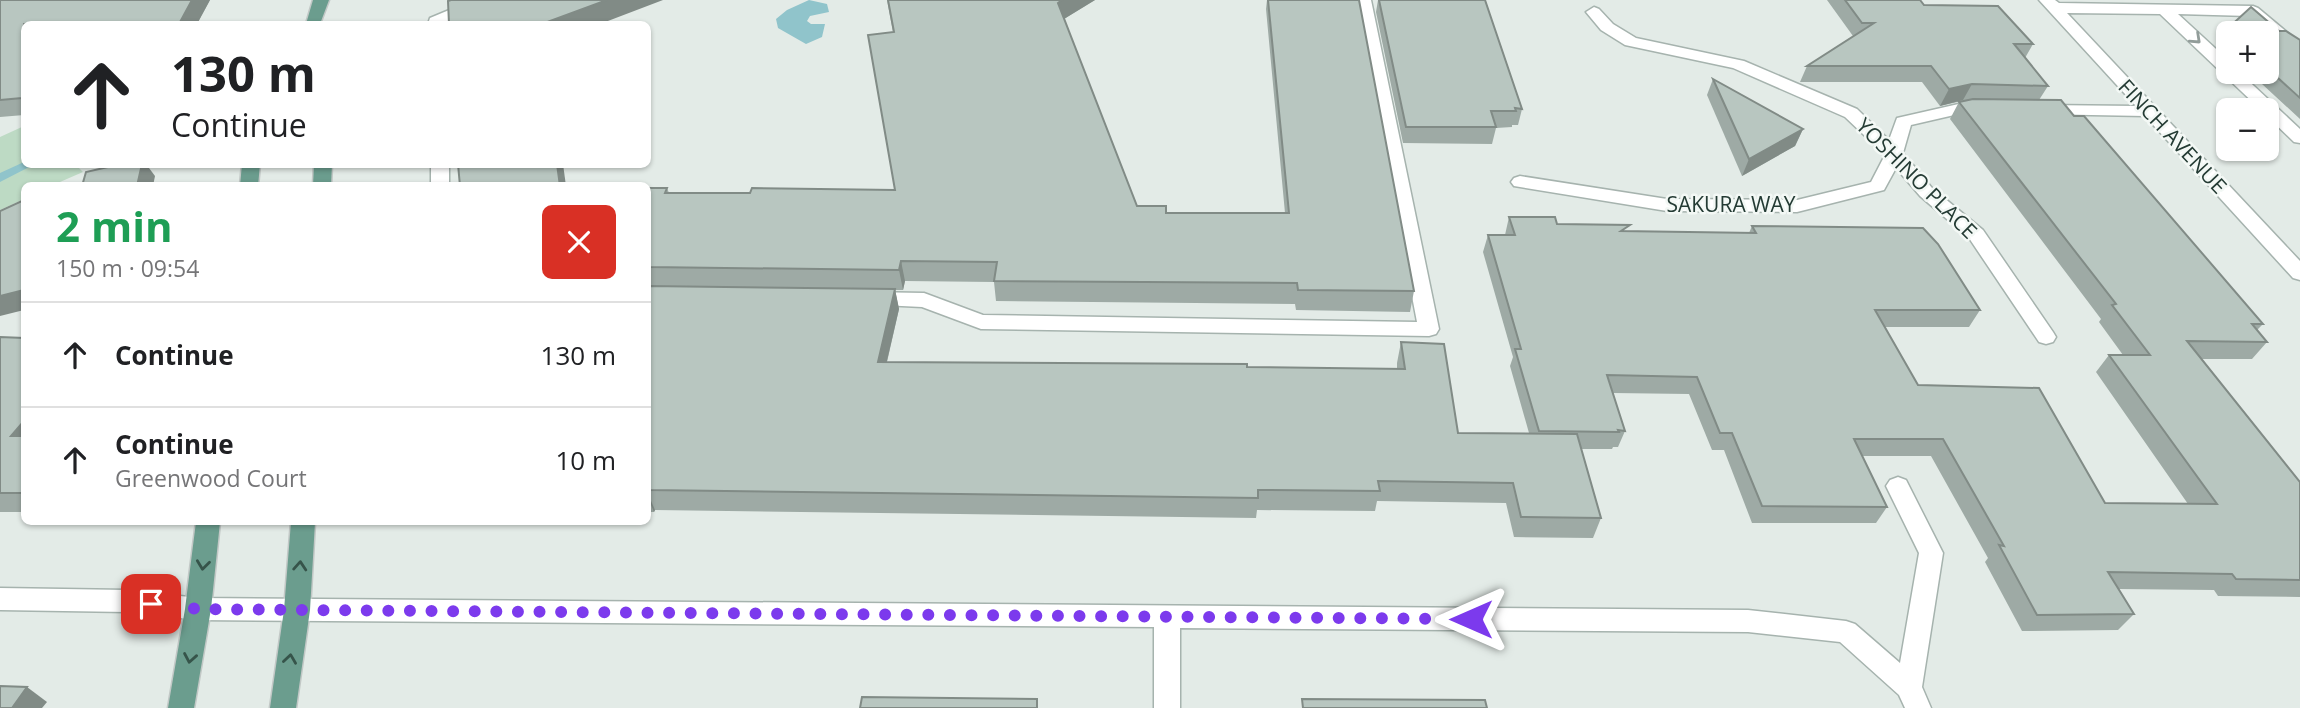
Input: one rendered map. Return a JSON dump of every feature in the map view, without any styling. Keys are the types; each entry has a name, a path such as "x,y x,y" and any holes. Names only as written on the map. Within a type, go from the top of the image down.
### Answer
{"main road":[{"path":"181,708 198,609 208,525"},
{"path":"283,708 297,610 303,525"}],"street":[{"path":"436,21 486,0"},
{"path":"846,299 925,300 981,322 1429,329 1363,0"},
{"path":"2051,4 2253,11 2300,51"},
{"name":"FINCH AVENUE","path":"2051,4 2300,273"},
{"path":"2164,10 2216,59"},
{"name":"YOSHINO PLACE","path":"1594,12 1607,27 1631,42 1738,64 1850,113 1894,154 1926,192 1976,234 2046,337"},
{"path":"2243,84 2300,138"},
{"name":"SAKURA WAY","path":"1520,182 1667,205 1797,206 1878,186 1894,154 1903,122 1964,108 2002,109"},
{"path":"2028,109 2149,111"},
{"path":"1898,486 1931,553 1914,698"},
{"path":"0,600 127,601 198,609 1748,621 1846,632 1914,698"},
{"path":"1167,617 1167,708"}],"green space":[{"path":"21,127 21,168 79,168 83,172 60,182 21,182 21,200 0,210 0,137"}],"water":[{"path":"809,0 827,4 829,12 810,16 807,21 811,24 825,24 822,37 806,44 778,28 776,19 787,10"}],"building":[{"path":"0,0 192,0 181,21 21,21 21,98 0,100"},
{"path":"607,0 550,21 449,21 448,1"},
{"path":"888,0 1062,0 1058,3 1137,206 1166,206 1166,213 1289,213 1268,0 1359,0 1414,291 1298,290 1297,283 994,281 997,262 901,261 899,270 651,267 651,188 667,188 665,193 750,193 752,188 895,190 868,35 894,32"},
{"path":"1379,0 1485,0 1522,109 1491,111 1496,127 1406,127"},
{"path":"1845,0 1920,0 1924,5 1998,6 2033,44 2014,44 2048,86 1972,84 1949,89 1931,66 1807,66 1874,23 1862,23"},
{"path":"2251,7 2267,21 2236,21"},
{"path":"2279,31 2286,31 2300,40 2300,98 2279,79"},
{"path":"1713,79 1803,129 1749,159"},
{"path":"1973,99 2061,100 2074,116 2084,116 2263,324 2252,324 2267,342 2187,341 2300,482 2300,580 2236,579 2232,574 2108,572 2134,614 2037,615 1999,545 2004,546 1943,439 1854,439 1887,507 1762,506 1732,433 1720,433 1697,377 1607,375 1625,431 1539,431 1515,349 1521,349 1488,235 1515,235 1509,217 1555,217 1557,224 1630,225 1621,231 1756,233 1752,226 1923,228 1938,244 1980,310 1875,310 1918,385 2039,388 2105,503 2217,504 2109,355 2150,355 2112,305 2116,304 1959,102"},
{"path":"104,168 141,168 138,182 83,182 86,172"},
{"path":"458,168 558,168 559,182 460,182"},
{"path":"21,201 21,291 0,296 0,211"},
{"path":"651,286 895,289 878,362 1247,364 1247,367 1405,369 1401,342 1444,344 1458,433 1577,434 1601,518 1521,517 1513,483 1378,481 1380,491 1258,490 1258,498 651,490"},
{"path":"0,337 21,338 21,424 11,436 21,436 21,493 0,493"},
{"path":"0,686 27,687 12,708 0,708"},
{"path":"862,697 1037,699 1037,708 860,708"},
{"path":"1302,699 1485,700 1487,708 1303,708"}],"waterway":[{"path":"0,178 21,168"}],"route":[{"path":"151,604 198,609 1471,619"}]}
